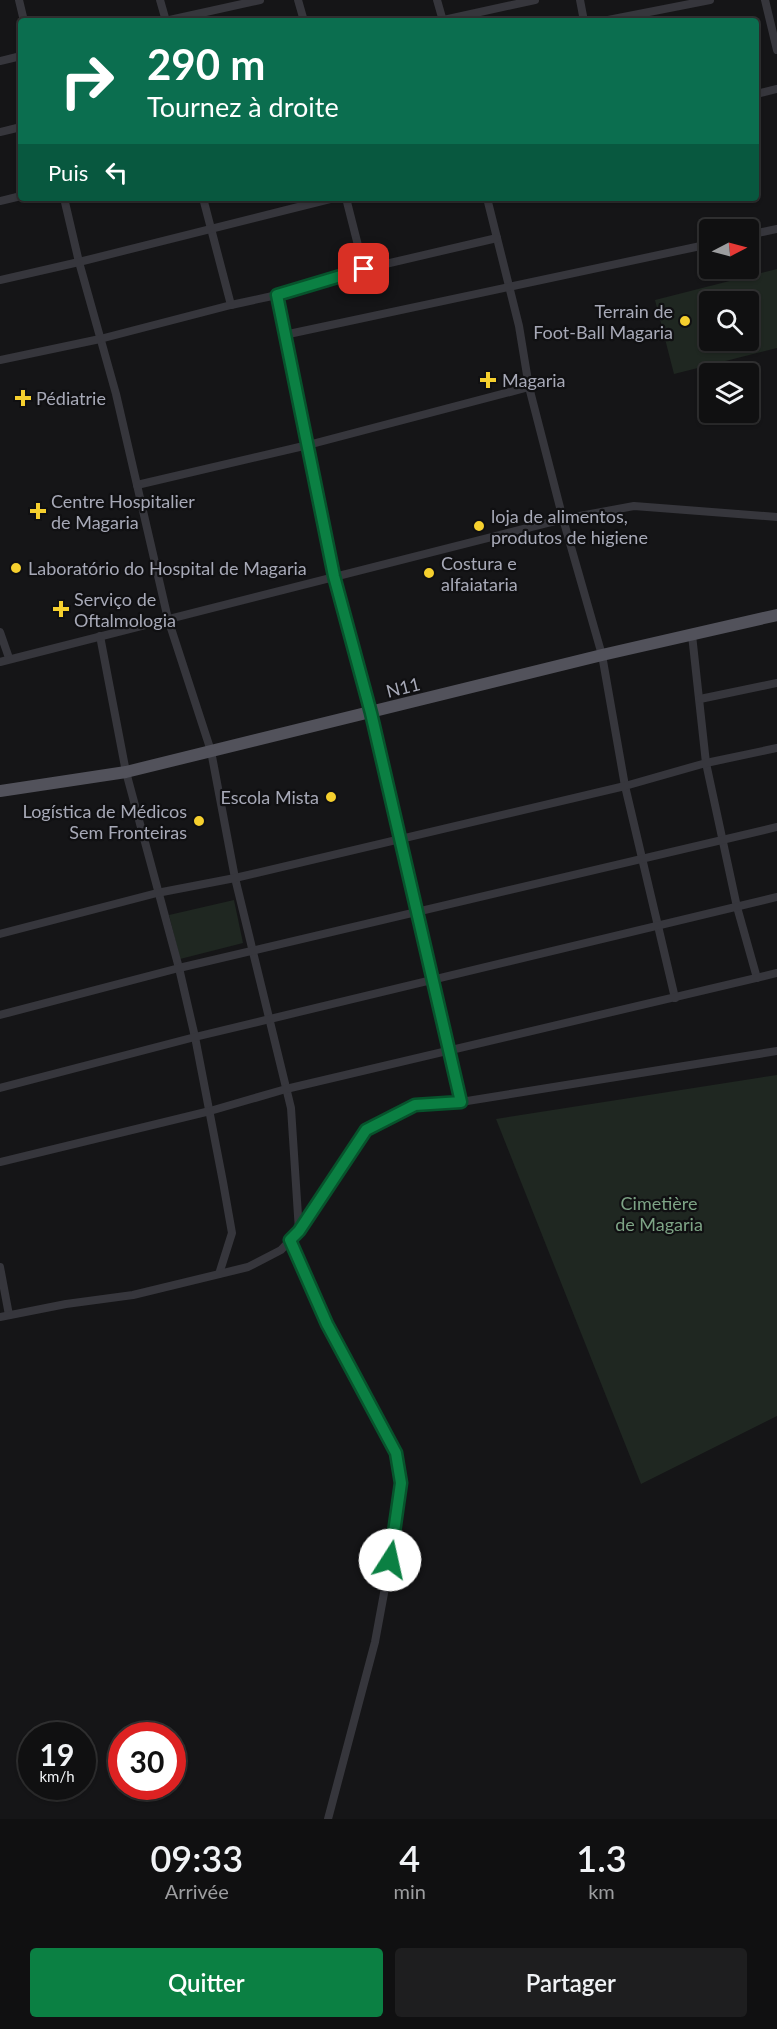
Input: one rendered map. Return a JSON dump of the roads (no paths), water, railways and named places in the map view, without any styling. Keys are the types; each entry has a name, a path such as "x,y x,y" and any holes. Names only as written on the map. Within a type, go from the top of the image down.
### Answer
{"main road":[{"name":"N11","path":"0,791 126,772 777,615"}],"street":[{"path":"19,0 23,18"},
{"path":"160,0 164,18"},
{"path":"179,18 260,0"},
{"path":"298,0 303,18"},
{"path":"437,0 440,18"},
{"path":"454,18 535,0"},
{"path":"580,0 583,18"},
{"path":"618,18 710,0"},
{"path":"765,0 777,50"},
{"path":"768,12 777,10"},
{"path":"0,61 18,57"},
{"path":"759,93 777,89"},
{"path":"0,132 18,128"},
{"path":"0,201 18,197"},
{"path":"65,201 79,262 116,394 168,619 211,751 235,878 291,1108 299,1231"},
{"path":"204,201 231,305"},
{"path":"0,280 322,201"},
{"path":"347,201 364,269"},
{"path":"488,201 519,326 529,387 602,656 626,786 675,998"},
{"path":"759,233 777,229"},
{"path":"0,360 100,339 277,295 364,269 497,238"},
{"path":"284,335 699,246"},
{"path":"277,295 334,576 371,713 461,1102"},
{"path":"137,485 308,445 529,387"},
{"path":"0,662 563,519 634,506 777,517"},
{"path":"0,632 9,658"},
{"path":"692,635 706,763 737,907 756,978"},
{"path":"100,636 126,772 179,968 210,1112 232,1233 219,1274"},
{"path":"700,699 777,683"},
{"path":"0,934 157,893 235,878 626,786 706,763 777,748"},
{"path":"0,1015 179,968 777,827"},
{"path":"0,1088 195,1037 777,897"},
{"path":"0,1162 210,1112 286,1089 777,973"},
{"path":"0,1317 66,1304 133,1295 248,1267 281,1250 299,1231 366,1130 415,1105 461,1102 777,1051"},
{"path":"290,1240 327,1324 396,1453 401,1483 394,1539 375,1642 328,1819"},
{"path":"0,1267 9,1315"}],"place":[{"name":"Terrain de Foot-Ball Magaria","path":"685,321"},
{"name":"Magaria","path":"488,380"},
{"name":"Pédiatrie","path":"23,398"},
{"name":"Centre Hospitalier de Magaria","path":"38,511"},
{"name":"loja de alimentos, produtos de higiene","path":"479,526"},
{"name":"Laboratório do Hospital de Magaria","path":"16,568"},
{"name":"Costura e alfaiataria","path":"429,573"},
{"name":"Serviço de Oftalmologia","path":"61,609"},
{"name":"Escola Mista","path":"331,797"},
{"name":"Logística de Médicos Sem Fronteiras","path":"199,821"}],"park label":[{"name":"Cimetière de Magaria","path":"659,1213"}]}
